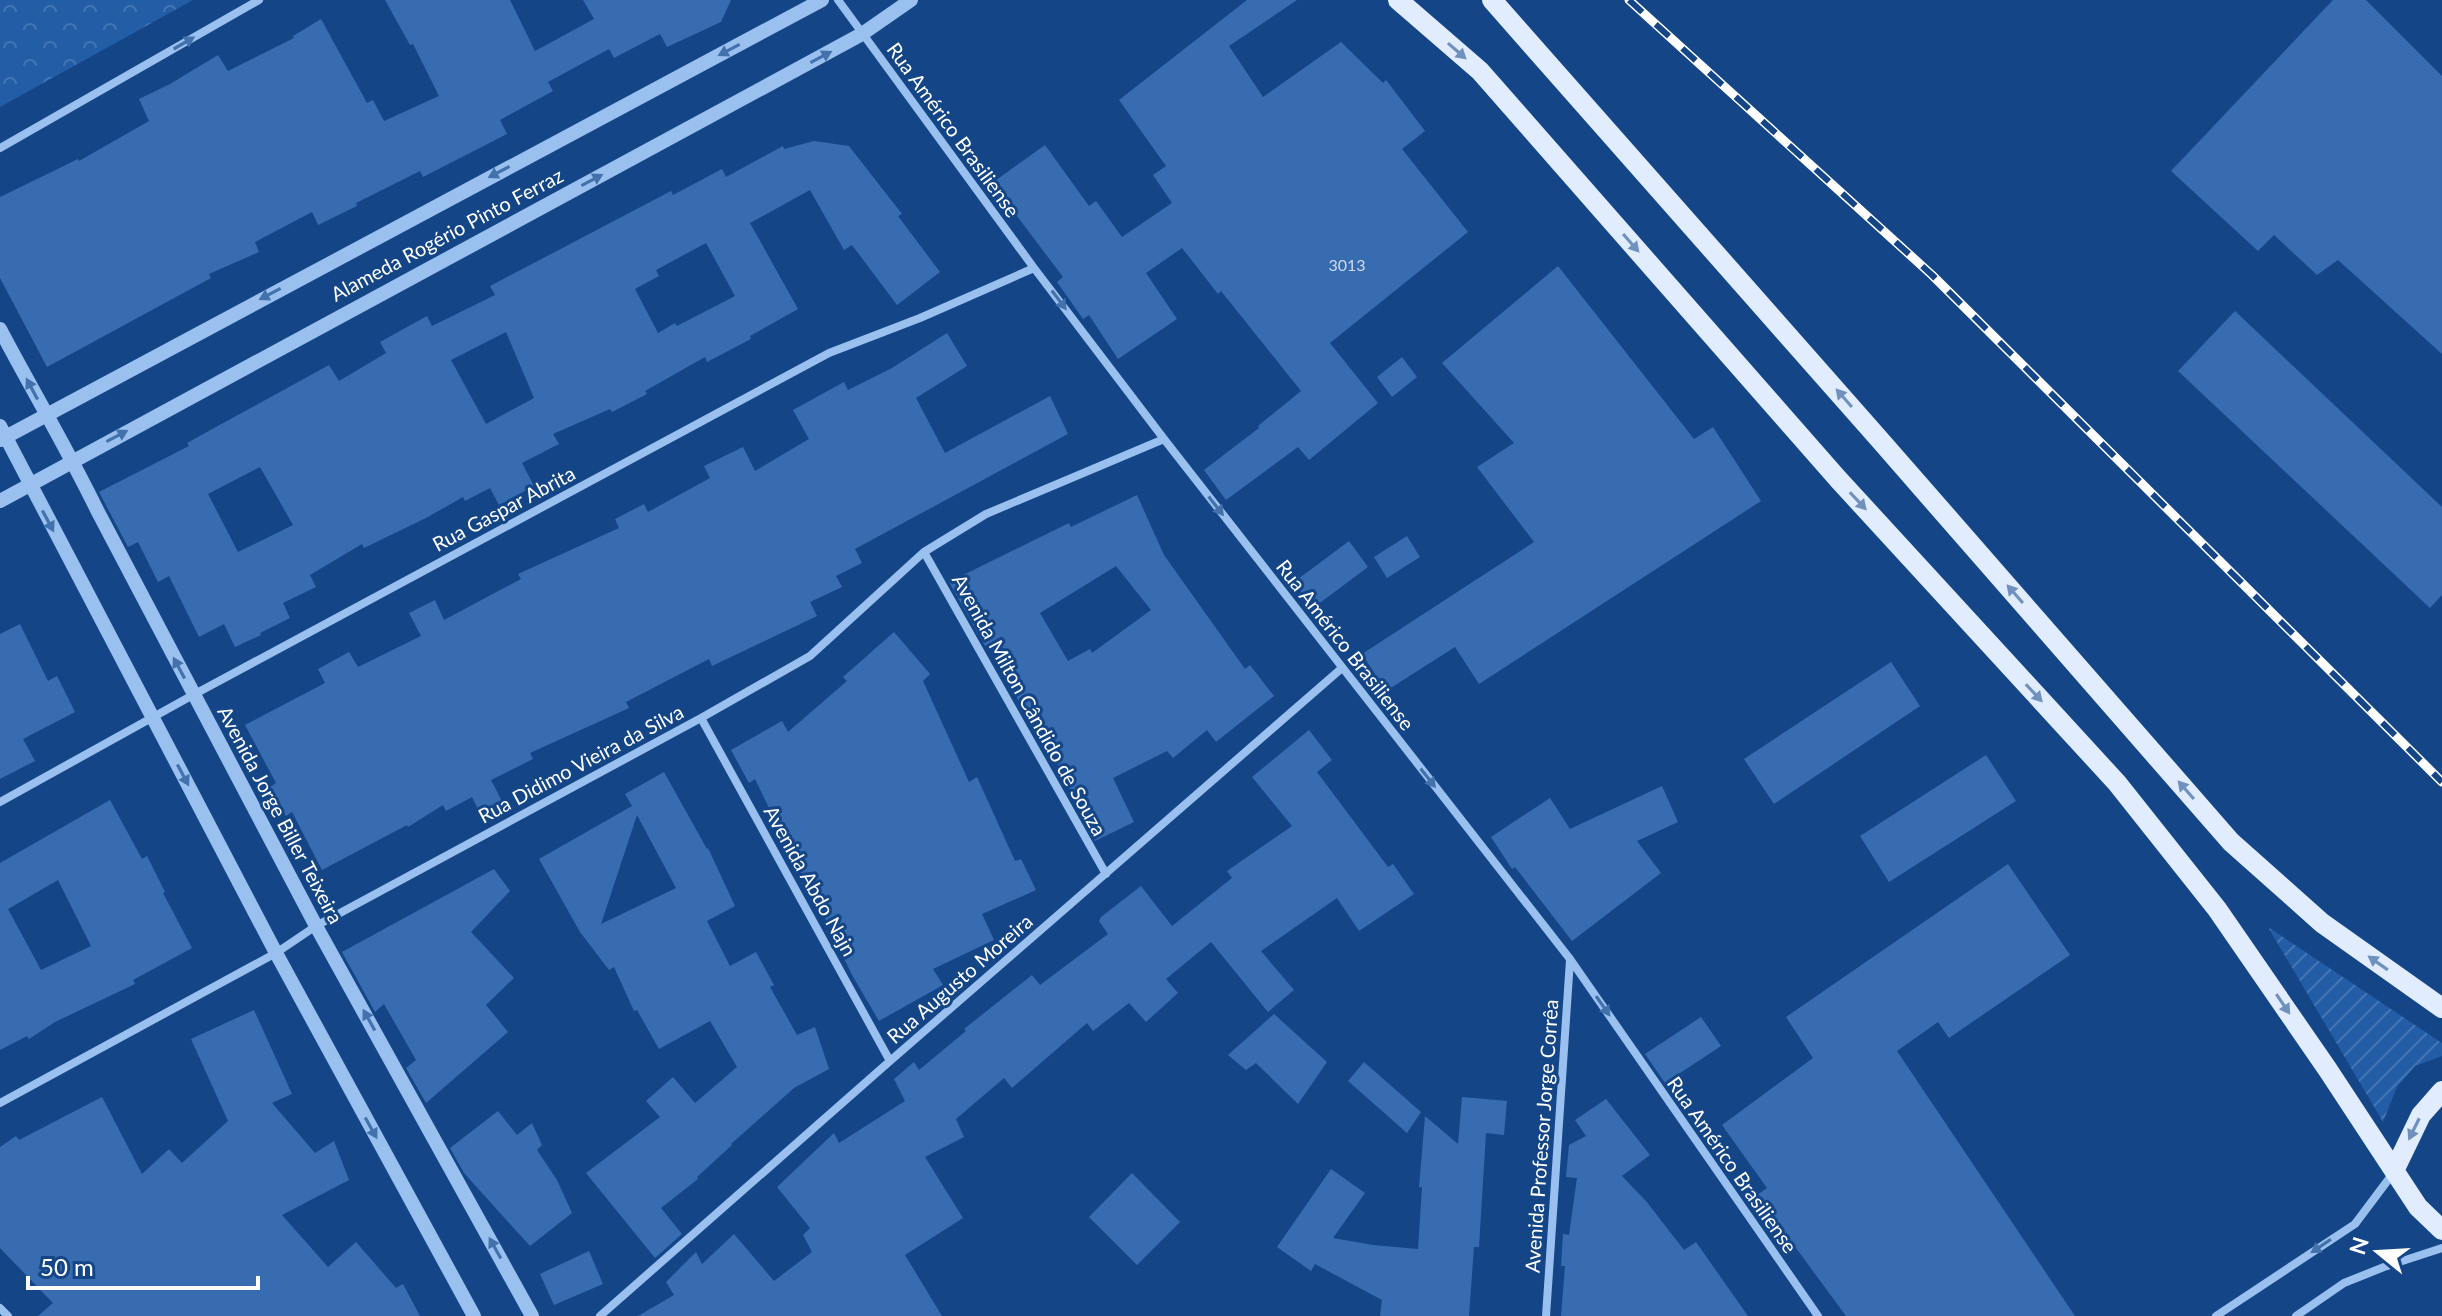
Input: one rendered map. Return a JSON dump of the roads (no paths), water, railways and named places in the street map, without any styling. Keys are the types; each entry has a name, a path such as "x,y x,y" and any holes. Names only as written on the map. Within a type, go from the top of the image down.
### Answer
{"main road":[{"path":"1398,0 1480,71 1838,479 2117,783 2217,909 2418,1207 2442,1230"},
{"path":"1492,0 2231,842 2322,923 2442,1008"},
{"path":"2394,1171 2421,1115 2442,1091"}],"street":[{"path":"0,148 259,0"},
{"name":"Alameda Rogério Pinto Ferraz","path":"2,434 45,414 822,0"},
{"name":"Rua Américo Brasiliense","path":"838,0 1034,268 1164,439 1570,959 1818,1316"},
{"name":"Alameda Rogério Pinto Ferraz","path":"0,501 862,34 911,0"},
{"name":"Rua Gaspar Abrita","path":"0,802 829,353 920,318 1034,268"},
{"name":"Avenida Jorge Biller Teixeira","path":"0,329 73,460 316,926 532,1316"},
{"path":"2,434 276,953 474,1316"},
{"name":"Rua Didimo Vieira da Silva","path":"0,1103 810,656 924,552 986,514 1164,439"},
{"name":"Avenida Milton Cândido de Souza","path":"924,552 1106,874"},
{"name":"Rua Augusto Moreira","path":"600,1316 1342,668"},
{"name":"Avenida Abdo Najn","path":"701,718 890,1061"},
{"name":"Avenida Professor Jorge Corrêa","path":"1546,1316 1570,959"},
{"path":"2216,1316 2355,1224 2394,1171"},
{"path":"2296,1316 2344,1283 2442,1248"},
{"path":"0,1308 8,1316"}],"railway":[{"path":"1629,0 1932,275 2442,782"}]}
